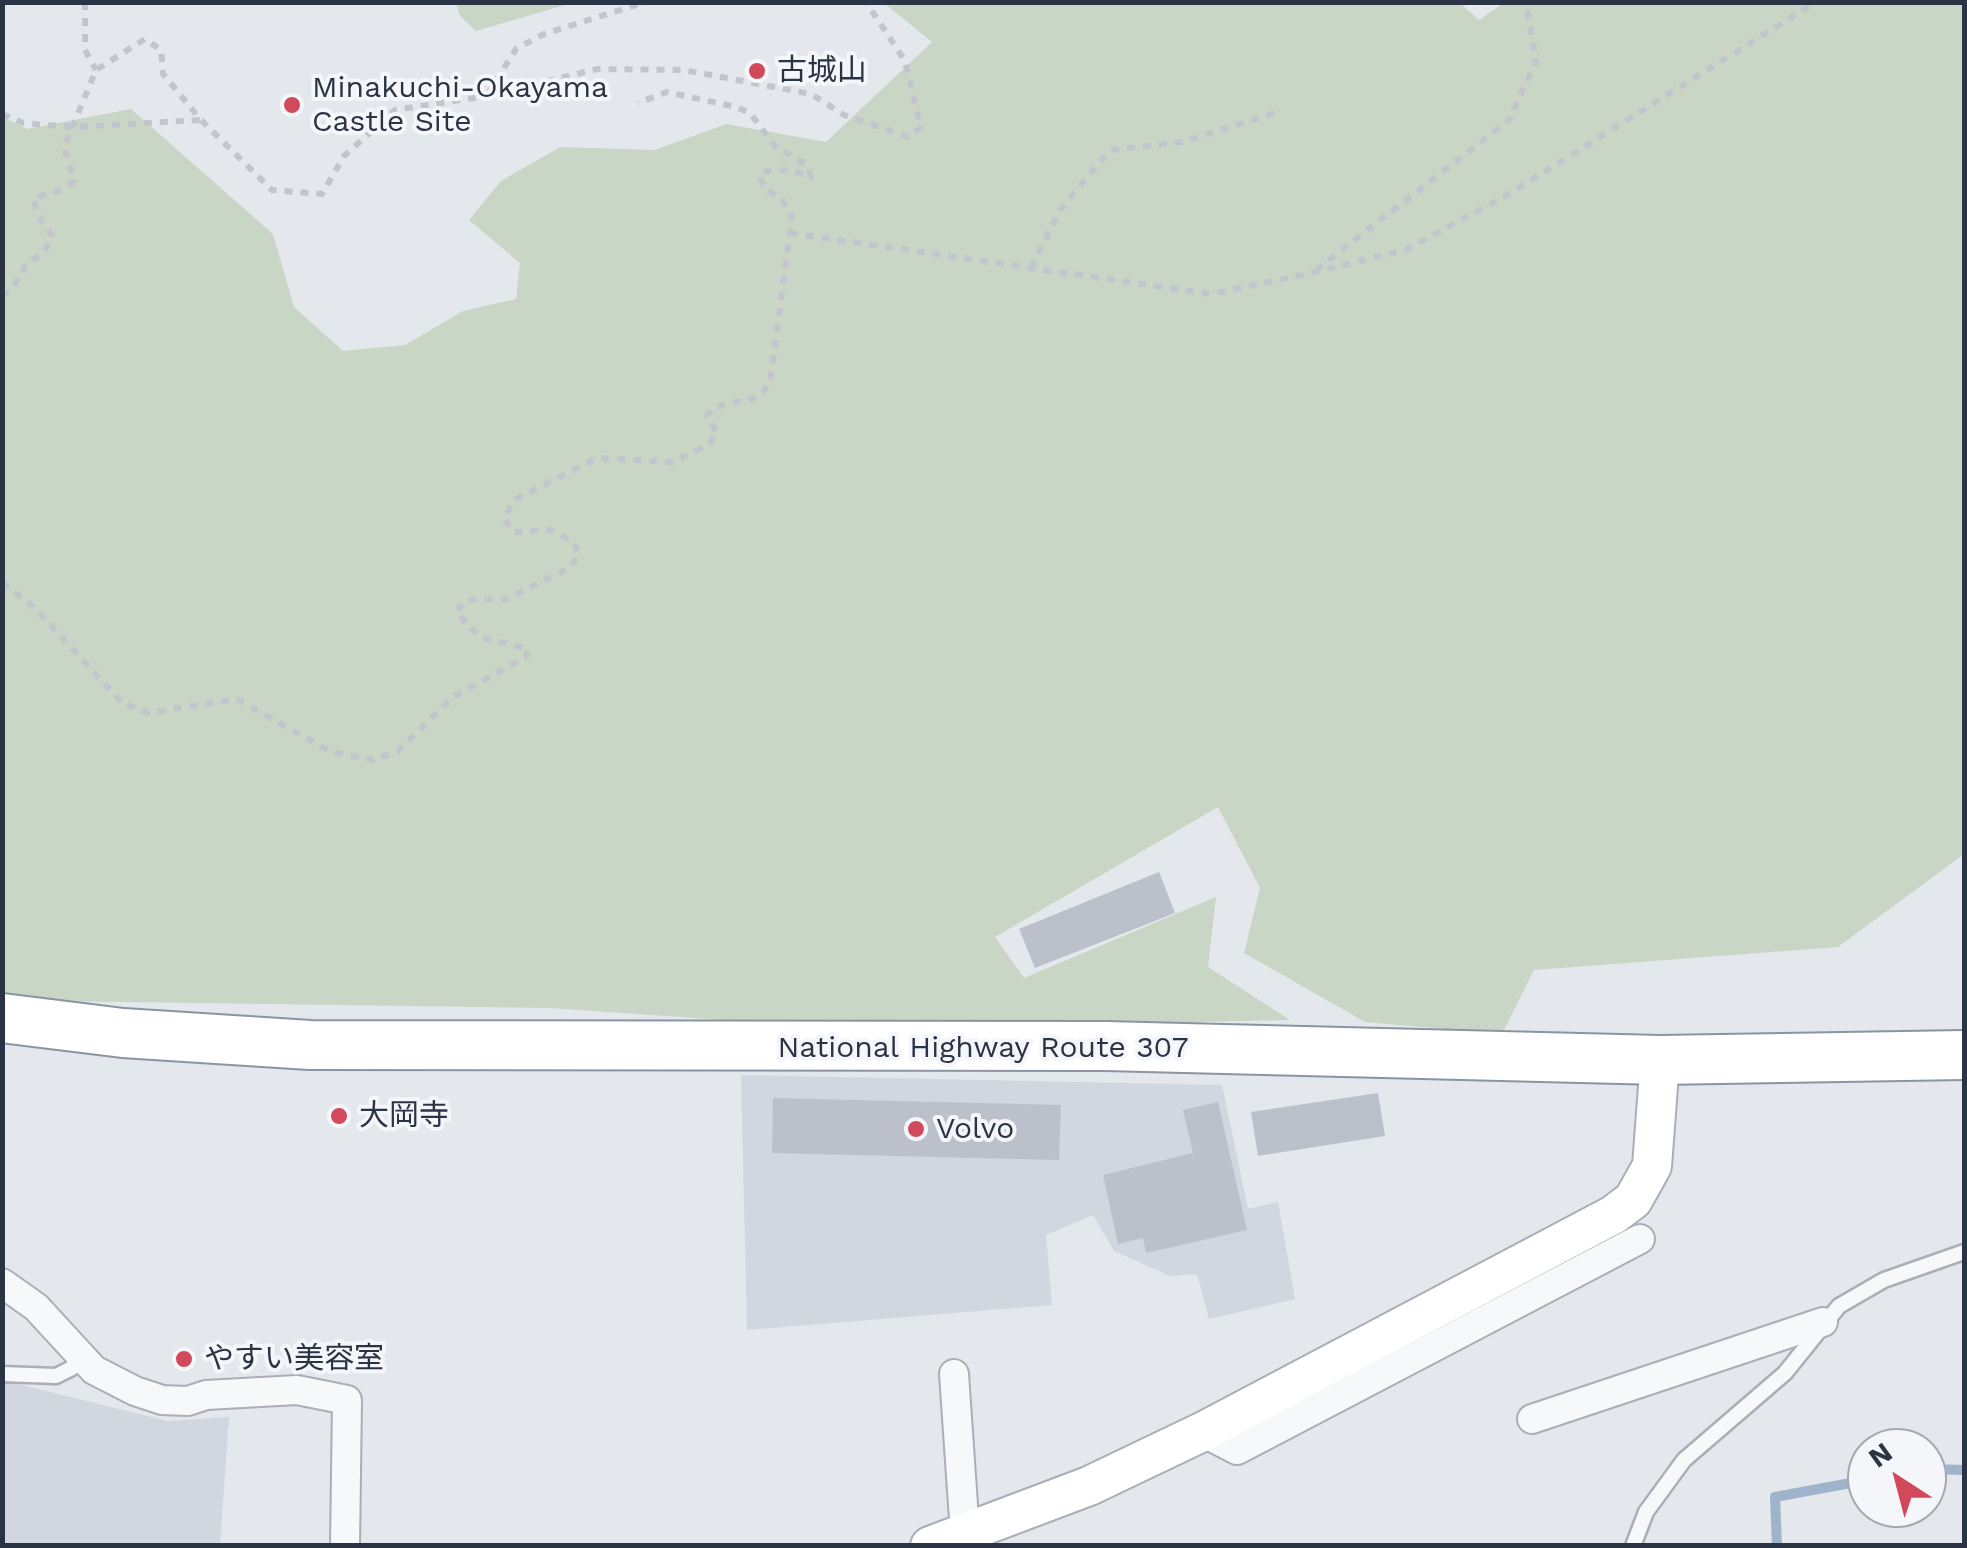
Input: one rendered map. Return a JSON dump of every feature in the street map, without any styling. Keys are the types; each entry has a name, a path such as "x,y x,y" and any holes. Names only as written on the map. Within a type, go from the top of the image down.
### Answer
{"highway":[{"name":"National Highway Route 307","path":"2,1018 123,1033 310,1045 1105,1046 1660,1060 1964,1056"}],"street":[{"path":"954,1374 953,1542 1089,1486 1202,1432 1633,1200 1652,1166 1660,1060"},
{"path":"1202,1432 1238,1450 1640,1239"},
{"path":"2,1282 36,1307 94,1370 162,1400 297,1390 348,1400 345,1546"},
{"path":"1532,1419 1797,1334 1822,1322"}],"lane":[{"path":"1633,1546 1646,1512 1684,1460 1785,1373 1822,1322 1839,1306 1884,1280 1964,1252"},
{"path":"2,1374 56,1376 72,1368 80,1352"}],"path":[{"path":"85,2 85,50 96,70"},
{"path":"486,96 516,49 544,34 646,2"},
{"path":"2,295 11,291 27,263 42,254 52,235 37,214 34,198 64,189 74,181 64,147 96,70 145,39 161,50 164,74 201,120 272,190 322,194 344,156 395,110 486,96 597,68 684,70 811,94 844,116 908,138 921,126 905,61 866,2"},
{"path":"1311,274 1509,120 1536,61 1526,2"},
{"path":"790,234 1211,294 1311,274 1404,250 1438,233 1504,197 1816,2"},
{"path":"2,583 35,608 122,703 149,713 237,699 331,752 374,760 398,752 454,697 526,658 528,650 480,638 456,612 466,600 507,598 546,583 571,568 579,552 571,541 550,530 512,532 504,517 516,498 597,458 672,462 708,445 717,434 707,415 715,406 758,398 770,383 792,217 782,199 767,190 760,178 764,171 791,170 812,177 808,166 775,146 750,113 667,92 638,103"},
{"path":"2,114 24,122 72,126 201,120"},
{"path":"1031,268 1060,210 1110,150 1183,142 1274,114"}],"shaded area":[{"path":"741,1075 1222,1085 1248,1209 1278,1202 1295,1299 1209,1319 1197,1274 1170,1276 1114,1251 1093,1215 1046,1235 1052,1305 747,1330"},
{"path":"2,1380 167,1421 229,1417 220,1545 3,1545"}],"green space":[{"path":"456,2 572,3 476,31 460,16"},
{"path":"1459,2 1479,20 1505,2 1964,3 1964,854 1838,947 1534,970 1502,1034 1365,1022 1244,953 1260,888 1218,807 995,937 1024,978 1216,897 1208,967 1290,1020 853,1029 550,1008 53,1001 3,994 3,117 27,129 131,109 273,234 294,307 343,351 405,345 463,311 516,299 520,263 469,220 501,181 560,147 655,150 726,124 826,142 932,42 884,3"}],"building":[{"path":"1159,872 1175,913 1035,968 1019,929"},
{"path":"1378,1093 1385,1136 1258,1156 1251,1112"},
{"name":"Volvo","path":"773,1098 1061,1105 1059,1160 772,1153"},
{"path":"1218,1102 1247,1230 1146,1253 1143,1238 1118,1244 1103,1175 1193,1153 1183,1110"}],"waterway":[{"path":"1947,1470 1964,1470"},
{"path":"1777,1546 1775,1497 1847,1484"}],"place":[{"name":"古城山","path":"757,71"},
{"name":"Minakuchi-Okayama Castle Site","path":"292,105"},
{"name":"大岡寺","path":"339,1116"},
{"name":"Volvo","path":"916,1129"},
{"name":"やすい美容室","path":"184,1359"}]}
